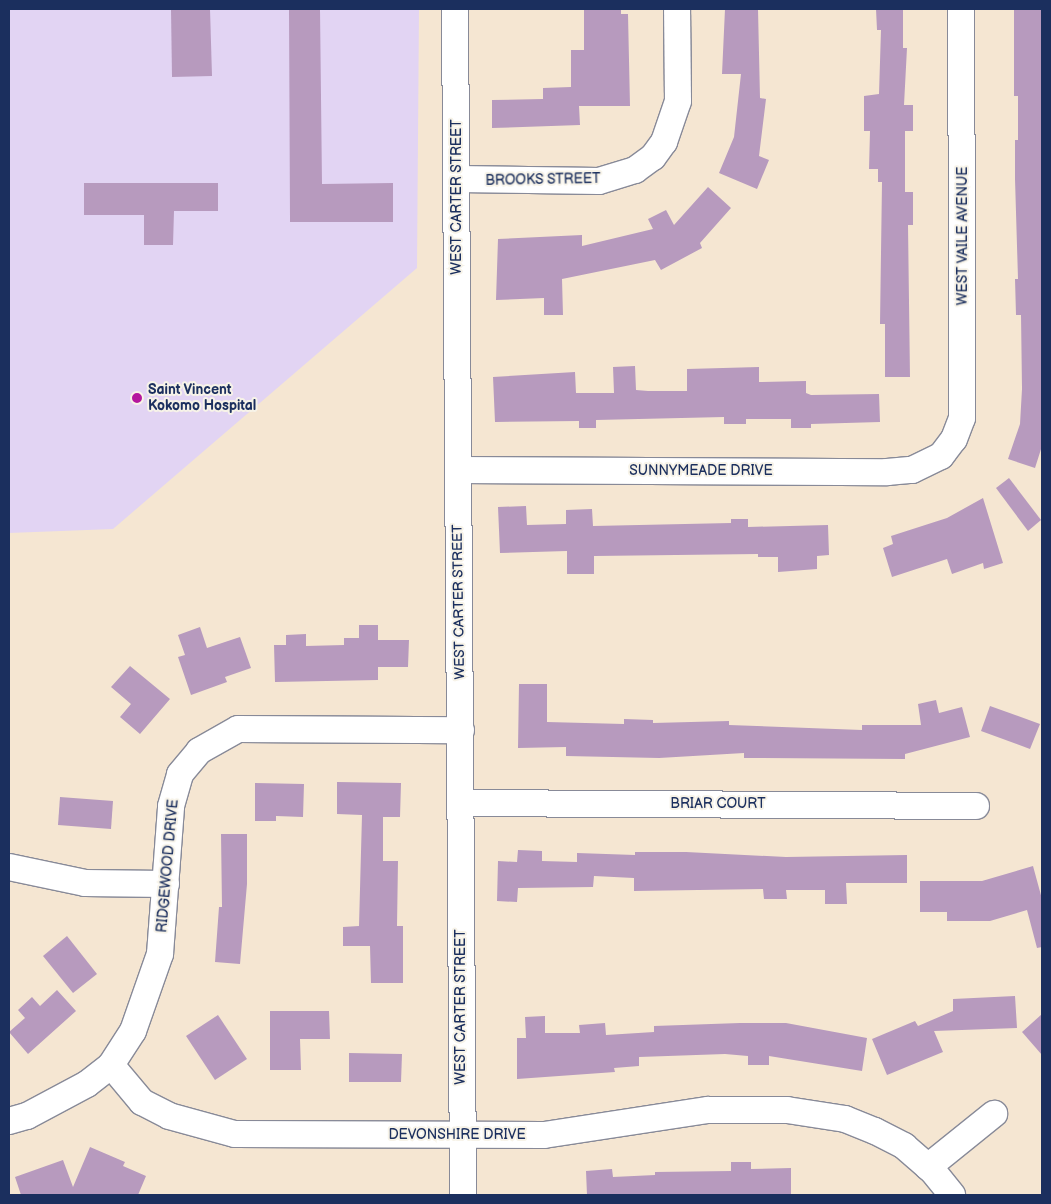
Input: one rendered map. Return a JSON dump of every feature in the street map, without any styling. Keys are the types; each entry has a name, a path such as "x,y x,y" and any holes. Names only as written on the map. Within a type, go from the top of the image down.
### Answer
{"street":[{"name":"WEST CARTER STREET","path":"455,9 458,179 463,1195"},
{"name":"BROOKS STREET","path":"458,179 599,181 635,170 653,157 664,142 678,101 677,9"},
{"name":"WEST VAILE AVENUE","path":"941,456 954,439 962,418 961,9"},
{"name":"SUNNYMEADE DRIVE","path":"458,470 887,472 912,470 941,456"},
{"name":"RIDGEWOOD DRIVE","path":"111,1065 133,1031 160,954 171,806 180,774 199,751 238,729 460,730"},
{"name":"BRIAR COURT","path":"460,803 976,806"},
{"path":"9,867 84,883 166,884"},
{"path":"9,1121 27,1116 87,1084 111,1065"},
{"name":"DEVONSHIRE DRIVE","path":"111,1065 142,1102 169,1116 235,1134 544,1135 708,1110 787,1110 845,1119 904,1146 928,1167 952,1195"},
{"path":"928,1167 994,1114"}],"shaded area":[{"name":"Saint Vincent Kokomo Hospital","path":"9,9 419,9 417,268 113,529 9,533"}],"building":[{"path":"171,9 210,9 212,76 172,77"},
{"path":"289,9 320,9 322,184 393,183 393,222 290,222"},
{"path":"584,9 621,9 621,14 628,14 630,106 579,106 580,125 492,128 492,100 543,99 543,88 571,87 571,50 584,50"},
{"path":"725,9 758,9 760,98 766,99 759,156 769,160 757,189 719,173 734,137 741,74 722,74"},
{"path":"876,9 903,9 903,48 907,48 904,105 913,105 913,131 905,131 905,192 913,192 913,225 908,225 910,377 885,377 885,324 880,324 882,182 878,182 878,169 869,169 870,131 864,131 864,96 879,94 881,30 877,30"},
{"path":"1014,9 1042,9 1042,446 1035,468 1008,459 1020,424 1022,389 1021,315 1016,315 1015,279 1018,279 1015,140 1018,140 1018,96 1014,96"},
{"path":"84,183 218,183 218,211 174,211 173,245 144,245 144,215 84,215"},
{"path":"708,187 731,208 700,243 702,248 661,270 655,260 562,279 563,315 544,315 544,298 496,300 498,239 582,235 582,246 653,229 648,219 666,210 674,225"},
{"path":"635,366 636,390 687,391 687,369 759,367 759,382 806,381 806,393 811,395 879,394 880,422 811,424 811,428 791,428 791,419 746,419 746,424 724,424 724,417 596,420 596,428 579,428 579,421 495,422 493,377 575,372 576,393 614,393 613,367"},
{"path":"1009,478 1041,520 1028,531 996,488"},
{"path":"983,498 1003,563 984,569 983,563 952,574 947,559 892,577 883,548 893,544 891,536 947,518"},
{"path":"526,506 527,525 566,524 566,510 592,509 593,526 731,523 731,519 748,519 748,527 828,525 829,555 817,556 817,569 778,572 778,557 758,557 758,554 594,556 594,574 567,574 567,551 500,553 498,507"},
{"path":"359,625 378,625 378,640 409,640 408,667 378,667 378,680 275,682 274,645 286,645 286,635 306,634 306,646 344,645 344,638 359,638"},
{"path":"200,627 207,648 240,637 251,668 225,677 227,682 191,695 178,657 185,655 178,635"},
{"path":"130,666 170,699 140,734 120,717 131,704 111,687"},
{"path":"519,684 547,684 547,722 624,724 624,719 653,720 653,723 729,721 729,725 862,730 862,725 921,725 918,704 936,700 939,713 962,707 970,737 905,754 905,759 744,758 744,753 659,758 566,756 566,747 518,748"},
{"path":"990,706 1040,724 1030,749 981,731"},
{"path":"337,782 401,783 400,817 383,817 383,861 398,861 397,926 403,926 403,983 371,983 370,946 343,946 343,927 359,926 362,815 337,814"},
{"path":"255,783 304,784 303,817 276,816 276,821 255,821"},
{"path":"60,797 113,801 111,829 58,825"},
{"path":"221,834 247,834 247,884 240,964 215,962 219,907 222,907"},
{"path":"518,850 542,851 542,861 577,862 577,853 635,855 635,852 686,852 786,857 907,855 907,883 846,883 847,904 825,904 825,890 786,890 787,899 764,899 763,889 634,891 634,878 594,876 593,887 518,888 517,902 497,901 498,861 517,862"},
{"path":"1033,866 1042,899 1042,947 1037,948 1027,910 990,921 947,921 947,912 920,912 920,881 982,881"},
{"path":"67,936 97,974 73,993 43,956"},
{"path":"57,990 76,1011 28,1054 9,1032 25,1018 18,1010 32,997 40,1006"},
{"path":"1015,996 1017,1028 934,1031 943,1052 887,1075 872,1039 915,1021 918,1026 953,1011 953,999"},
{"path":"270,1011 329,1011 330,1039 300,1039 301,1070 270,1070"},
{"path":"1042,1014 1042,1055 1022,1032"},
{"path":"218,1015 247,1059 215,1080 186,1036"},
{"path":"545,1016 545,1033 580,1033 579,1025 605,1023 606,1035 654,1032 654,1026 786,1023 867,1038 862,1071 769,1056 769,1065 748,1065 748,1056 725,1054 639,1057 639,1066 614,1068 615,1072 517,1079 517,1038 526,1038 525,1017"},
{"path":"349,1053 402,1054 401,1082 349,1082"},
{"path":"90,1147 125,1162 123,1166 146,1176 138,1195 21,1195 15,1177 63,1160 73,1187"},
{"path":"731,1162 751,1162 751,1169 791,1168 791,1195 587,1195 586,1171 612,1169 613,1177 655,1175 655,1172 731,1171"}],"place":[{"name":"Saint Vincent Kokomo Hospital","path":"137,398"}]}
